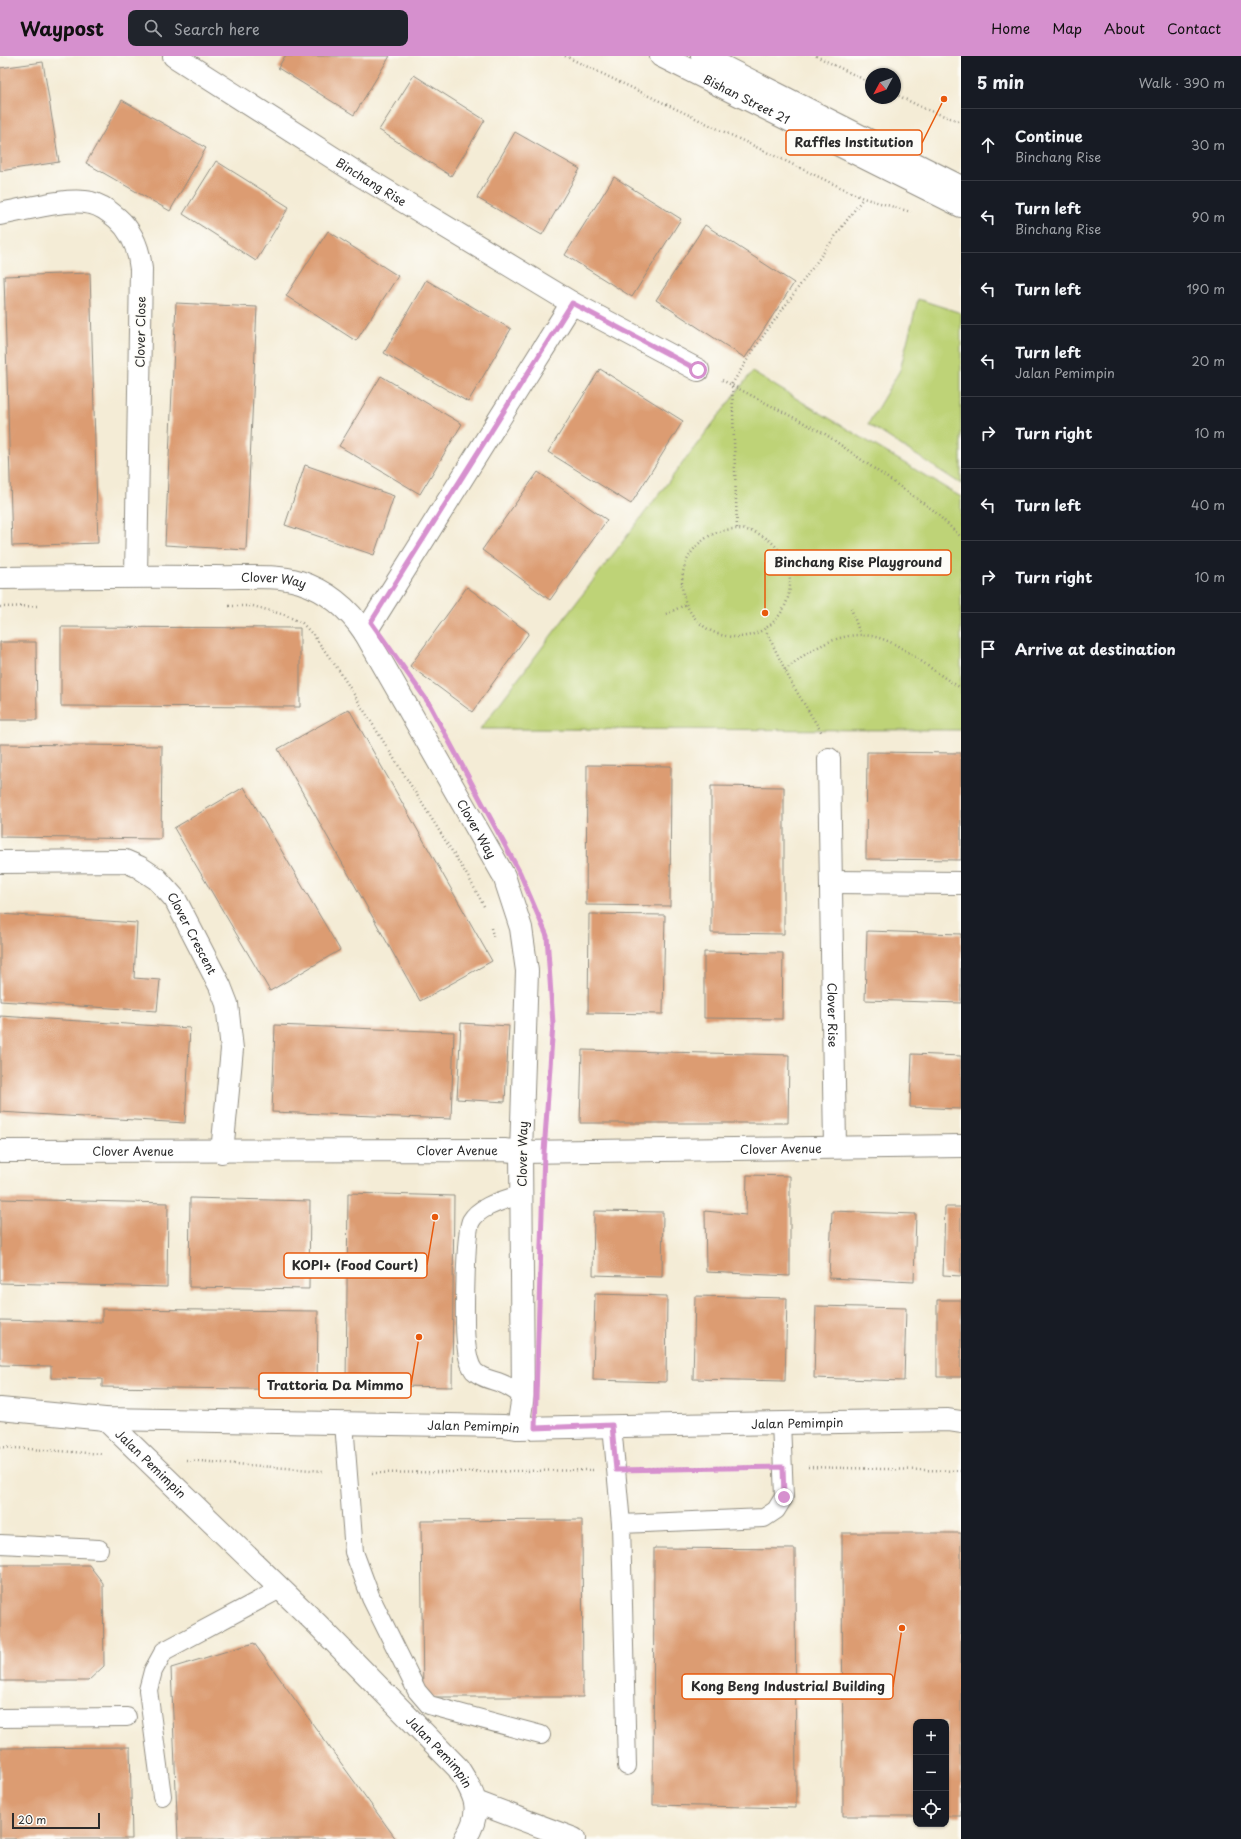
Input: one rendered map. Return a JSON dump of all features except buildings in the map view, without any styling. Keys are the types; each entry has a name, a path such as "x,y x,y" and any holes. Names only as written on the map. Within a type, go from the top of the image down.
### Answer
{"street":[{"name":"Binchang Rise","path":"174,56 360,175 572,303 698,370"},
{"name":"Bishan Street 21","path":"661,56 961,206"},
{"name":"Bishan Street 21","path":"702,56 961,187"},
{"name":"Clover Close","path":"0,214 66,202 91,203 102,207 121,222 133,237 137,247 141,270 136,576"},
{"path":"365,633 572,303"},
{"name":"Clover Way","path":"0,578 136,576 280,578 298,581 310,586 343,606 353,616 365,633 504,876 521,928 527,970 521,1152 523,1396 518,1428"},
{"name":"Clover Rise","path":"829,759 835,1147"},
{"name":"Clover Crescent","path":"0,862 125,861 140,867 157,879 175,899 220,986 230,1019 232,1049 222,1152"},
{"path":"831,882 961,883"},
{"name":"Clover Avenue","path":"0,1151 222,1152 504,1150 521,1152 961,1146"},
{"name":"Jalan Pemimpin","path":"0,1409 105,1419 503,1426 518,1428 782,1422 948,1420 961,1422"},
{"name":"Jalan Pemimpin","path":"105,1419 280,1589 444,1752 458,1768 468,1784 476,1802 477,1815 474,1825 465,1839"},
{"name":"Jalan Pemimpin","path":"476,1802 574,1839"}],"lane":[{"path":"522,1194 476,1214 470,1222 467,1247 465,1314 466,1341 469,1361 475,1372 484,1378 507,1386 523,1396"},
{"path":"621,1524 764,1518 776,1510 784,1497 782,1422"},
{"path":"344,1423 354,1552 371,1598 417,1691 429,1704 541,1736"},
{"path":"612,1425 621,1524 627,1766"},
{"path":"0,1544 100,1550"},
{"path":"162,1796 148,1690 153,1670 164,1651 280,1589"},
{"path":"0,1718 127,1717"}],"path":[{"path":"565,56 863,198 912,213"},
{"path":"816,56 865,79"},
{"path":"901,97 925,109 961,122"},
{"path":"736,528 732,384 756,346 863,198"},
{"path":"732,384 825,434 933,510 961,537"},
{"path":"736,528 761,534 771,542 780,551 786,562 789,574 787,599 782,611 774,621 765,629 738,637 723,635 710,630 698,621 687,604 682,583 683,568 689,556 698,544 709,535 722,530 736,528"},
{"path":"666,614 687,604"},
{"path":"222,605 253,606 285,615 302,623 314,636 340,672 470,880 487,911"},
{"path":"0,607 46,606"},
{"path":"851,608 860,634"},
{"path":"765,629 785,670 824,736 829,759"},
{"path":"785,670 812,650 830,641 852,634 875,635 888,640 961,688"},
{"path":"491,926 495,942"},
{"path":"0,1446 348,1473 783,1467 961,1471"}],"green space":[{"path":"918,299 961,313 961,484 868,424 900,370"},
{"path":"752,372 961,497 961,730 480,729"}],"place":[{"name":"Raffles Institution","path":"944,99"},
{"name":"Binchang Rise Playground","path":"765,613"},
{"name":"KOPI+ (Food Court)","path":"435,1217"},
{"name":"Trattoria Da Mimmo","path":"419,1337"},
{"name":"Kong Beng Industrial Building","path":"902,1628"}],"route":[{"path":"698,370 572,303 371,622 428,702 520,873 547,936 553,1024 544,1152 535,1428 612,1425 616,1470 783,1467 784,1497"}]}
